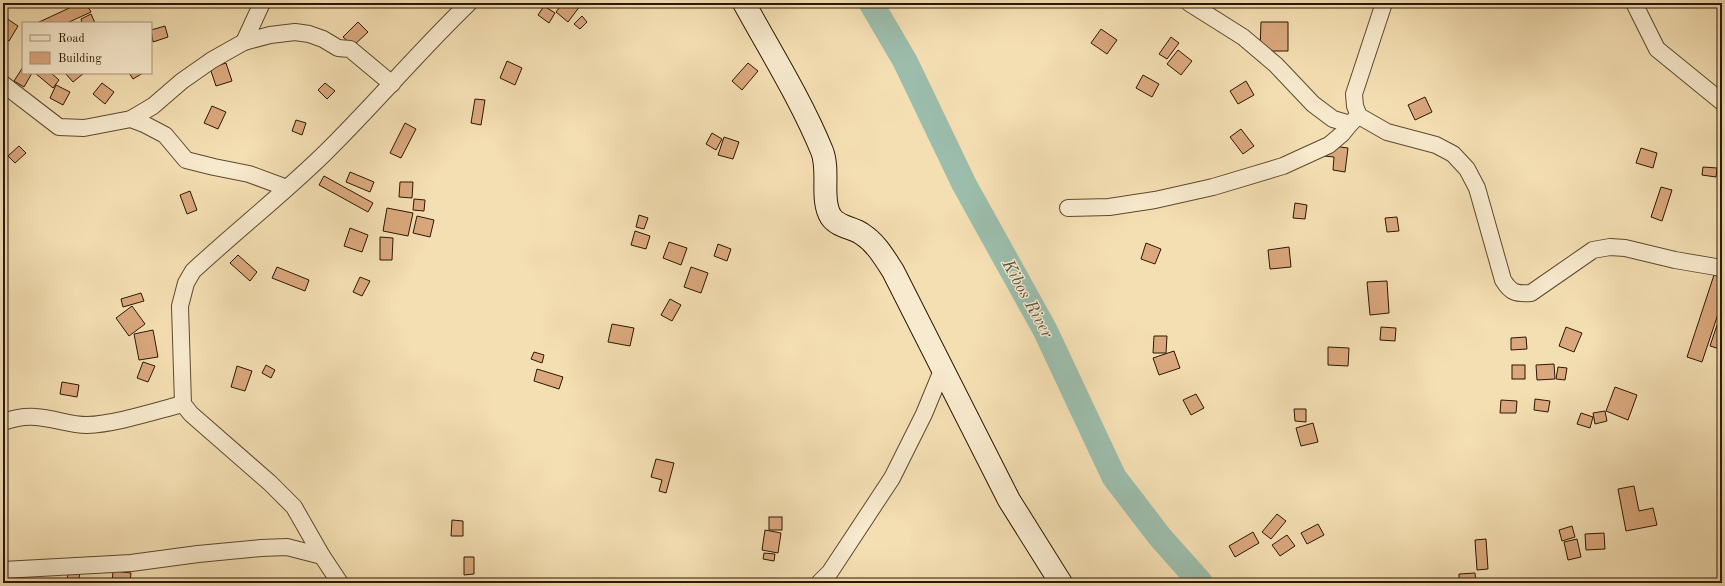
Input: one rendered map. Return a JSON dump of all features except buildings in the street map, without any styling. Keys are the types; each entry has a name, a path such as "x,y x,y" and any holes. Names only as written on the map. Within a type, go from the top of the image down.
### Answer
{"main road":[{"path":"744,3 809,122 823,153 826,176 826,203 831,217 844,227 861,232 875,243 893,271 1009,500 1061,583"}],"street":[{"path":"244,42 262,3"},
{"path":"340,583 322,556 294,507 253,468 191,414 183,404 180,306 186,284 193,271 323,155 392,84 442,29 469,3"},
{"path":"1189,3 1243,37 1276,65 1313,104 1333,119 1354,120 1387,132 1436,145 1453,154 1467,169 1477,188 1503,280 1508,289 1521,294 1531,293 1593,250 1610,247 1625,248 1675,260 1722,268"},
{"path":"1068,208 1109,207 1155,200 1213,187 1283,166 1329,145 1342,134 1354,120 1354,94 1384,3"},
{"path":"1634,3 1657,50 1722,102"},
{"path":"3,84 59,127 84,128 131,119 153,106 212,60 244,42 270,34 295,32 310,34 323,39 338,48 350,49 392,84"},
{"path":"131,119 150,126 165,136 186,160 214,168 249,174 287,188"},
{"path":"819,583 830,572 892,478 924,414 942,368"},
{"path":"3,422 17,417 36,417 86,425 104,423 183,404"},
{"path":"3,570 131,563 198,554 261,548 287,547 322,556"}],"waterway":[{"name":"Kibos River","path":"871,3 905,61 964,184 1045,330 1114,477 1160,537 1201,583"}]}
